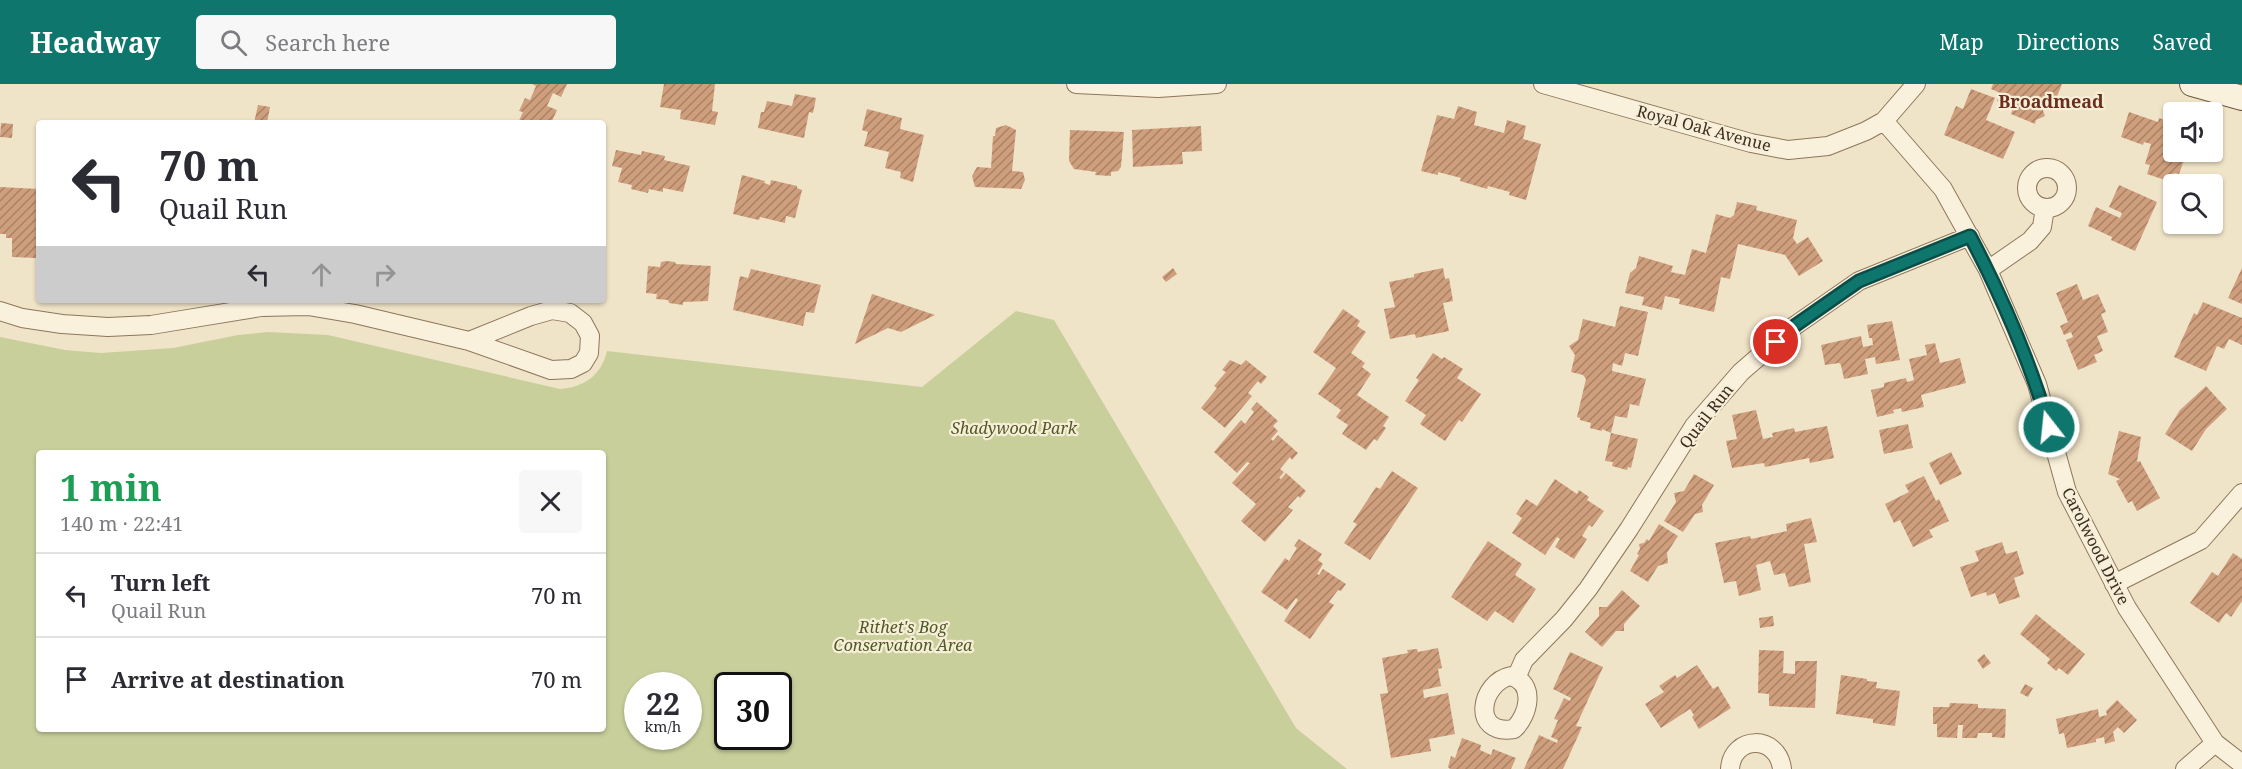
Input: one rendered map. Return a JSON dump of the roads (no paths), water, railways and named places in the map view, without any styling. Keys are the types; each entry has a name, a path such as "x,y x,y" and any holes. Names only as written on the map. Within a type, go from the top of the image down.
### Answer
{"main road":[{"path":"2192,84 2242,98"}],"street":[{"path":"1076,84 1158,88 1217,84"},
{"name":"Royal Oak Avenue","path":"1544,84 1751,143 1788,150 1828,146 1848,140 1884,121 1916,84"},
{"name":"Carolwood Drive","path":"1884,121 1943,189 1988,270 2037,384 2067,492 2127,608 2215,743 2242,764"},
{"path":"1988,270 2030,241 2042,226 2045,208"},
{"name":"Quail Run","path":"1516,678 1524,660 1564,619 1588,589 1694,426 1741,372 1793,327 1859,281 1970,236"},
{"path":"0,311 22,318 62,324 108,327 151,325 261,307 308,306 356,314 469,341 551,370 571,369 583,363 589,353 590,336 584,323 570,313 552,310 469,341"},
{"path":"2114,584 2201,540 2242,493"},
{"path":"1730,769 1735,753 1746,745 1760,743 1772,748 1781,759 1782,769"},
{"path":"2185,769 2215,743"}],"district":[{"name":"Broadmead","path":"2051,101"}],"park label":[{"name":"Shadywood Park","path":"1014,428"},
{"name":"Rithet's Bog Conservation Area","path":"903,636"}]}
